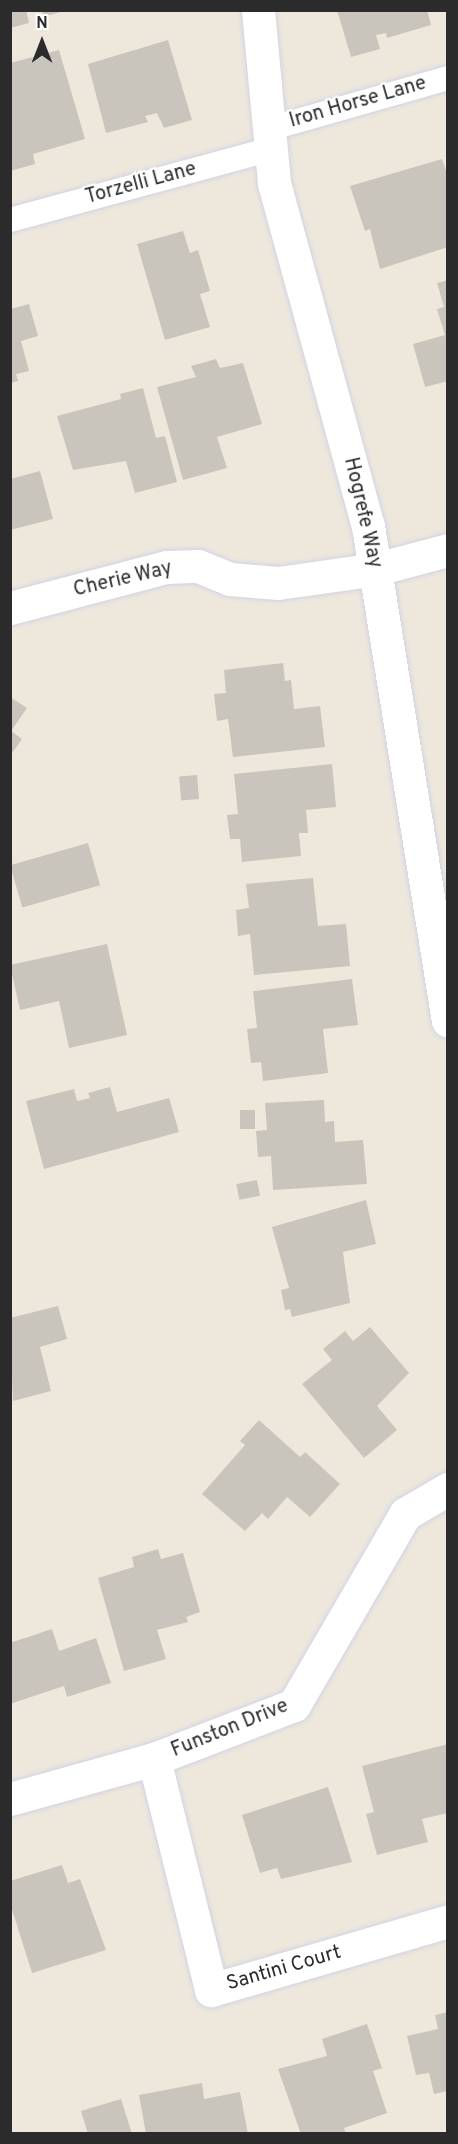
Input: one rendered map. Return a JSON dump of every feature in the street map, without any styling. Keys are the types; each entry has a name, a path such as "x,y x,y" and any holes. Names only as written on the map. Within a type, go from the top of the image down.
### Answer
{"street":[{"name":"Hogrefe Way","path":"258,10 274,183 368,526 447,1021"},
{"name":"Cherie Way","path":"10,608 166,567 198,566 230,579 278,583 376,569 447,550"},
{"name":"Funston Drive","path":"10,1799 154,1760 294,1705 405,1514 447,1489"},
{"name":"Santini Court","path":"154,1760 211,1990 447,1921"}],"lane":[{"name":"Iron Horse Lane","path":"270,139 447,78"},
{"name":"Torzelli Lane","path":"10,220 270,139"}],"building":[{"path":"10,10 26,10 29,23 10,28"},
{"path":"42,10 63,10 64,11 43,17"},
{"path":"337,10 427,10 431,25 387,38 386,33 376,35 380,49 351,57"},
{"path":"168,40 192,120 164,128 157,113 145,116 148,122 106,133 88,64"},
{"path":"59,50 85,139 33,154 35,164 10,171 10,63"},
{"path":"442,159 448,177 448,247 380,269 370,229 365,231 350,186"},
{"path":"183,231 190,253 198,250 210,291 200,294 210,327 165,340 137,244"},
{"path":"448,280 448,381 425,387 413,344 445,335 437,309 444,307 437,283"},
{"path":"29,304 38,336 21,341 29,371 16,374 18,381 10,383 10,309"},
{"path":"216,359 220,368 243,363 262,424 217,437 227,468 183,480 157,387 196,377 191,366"},
{"path":"143,388 156,438 165,436 177,482 135,493 126,461 73,470 57,416 121,399 120,394"},
{"path":"40,471 53,519 10,530 10,479"},
{"path":"283,663 285,681 291,680 294,709 320,706 325,747 233,757 228,719 217,721 214,694 226,693 224,670"},
{"path":"10,697 27,708 11,731 22,739 10,756"},
{"path":"332,764 336,807 306,810 308,833 299,833 301,856 242,862 240,839 230,839 227,815 238,814 234,774"},
{"path":"197,775 199,799 181,800 179,777"},
{"path":"88,843 100,885 22,908 10,865"},
{"path":"313,878 318,926 346,924 350,966 254,975 250,934 238,936 236,910 249,908 246,884"},
{"path":"107,944 127,1035 69,1048 59,1001 20,1010 10,965"},
{"path":"352,979 358,1025 323,1029 328,1073 263,1081 261,1062 251,1063 247,1029 257,1028 253,991"},
{"path":"110,1087 117,1112 169,1098 179,1132 44,1169 26,1101 74,1089 77,1101 90,1098 88,1093"},
{"path":"324,1100 325,1122 334,1121 335,1142 363,1140 367,1184 273,1190 271,1156 258,1157 256,1131 267,1130 265,1103"},
{"path":"240,1110 255,1110 255,1129 240,1129"},
{"path":"257,1180 260,1196 239,1200 236,1184"},
{"path":"366,1200 376,1244 343,1252 350,1303 292,1317 290,1309 285,1310 281,1290 289,1288 272,1227"},
{"path":"58,1306 67,1339 40,1347 51,1391 13,1401 10,1318"},
{"path":"370,1327 409,1373 377,1406 397,1430 364,1458 302,1384 332,1360 323,1349 345,1331 353,1341"},
{"path":"259,1420 300,1457 305,1452 340,1484 310,1517 287,1497 268,1519 262,1513 245,1531 202,1494 245,1445 240,1441"},
{"path":"158,1549 161,1559 183,1553 200,1612 186,1617 188,1622 157,1630 166,1659 124,1671 98,1578 134,1567 132,1557"},
{"path":"52,1629 59,1651 96,1638 111,1683 67,1697 64,1686 10,1704 10,1643"},
{"path":"448,1744 448,1813 422,1819 428,1842 377,1855 366,1814 374,1812 362,1766"},
{"path":"328,1787 352,1862 281,1879 277,1868 260,1873 242,1815"},
{"path":"62,1865 68,1883 80,1879 106,1950 32,1973 10,1903 10,1881"},
{"path":"448,2012 448,2091 434,2094 429,2073 416,2075 407,2036 438,2029 435,2015"},
{"path":"367,2024 382,2068 373,2071 387,2113 344,2128 346,2134 301,2134 278,2069 327,2056 322,2039"},
{"path":"202,2083 204,2099 240,2092 248,2134 146,2134 139,2095"},
{"path":"121,2099 132,2134 88,2134 81,2111"}]}
